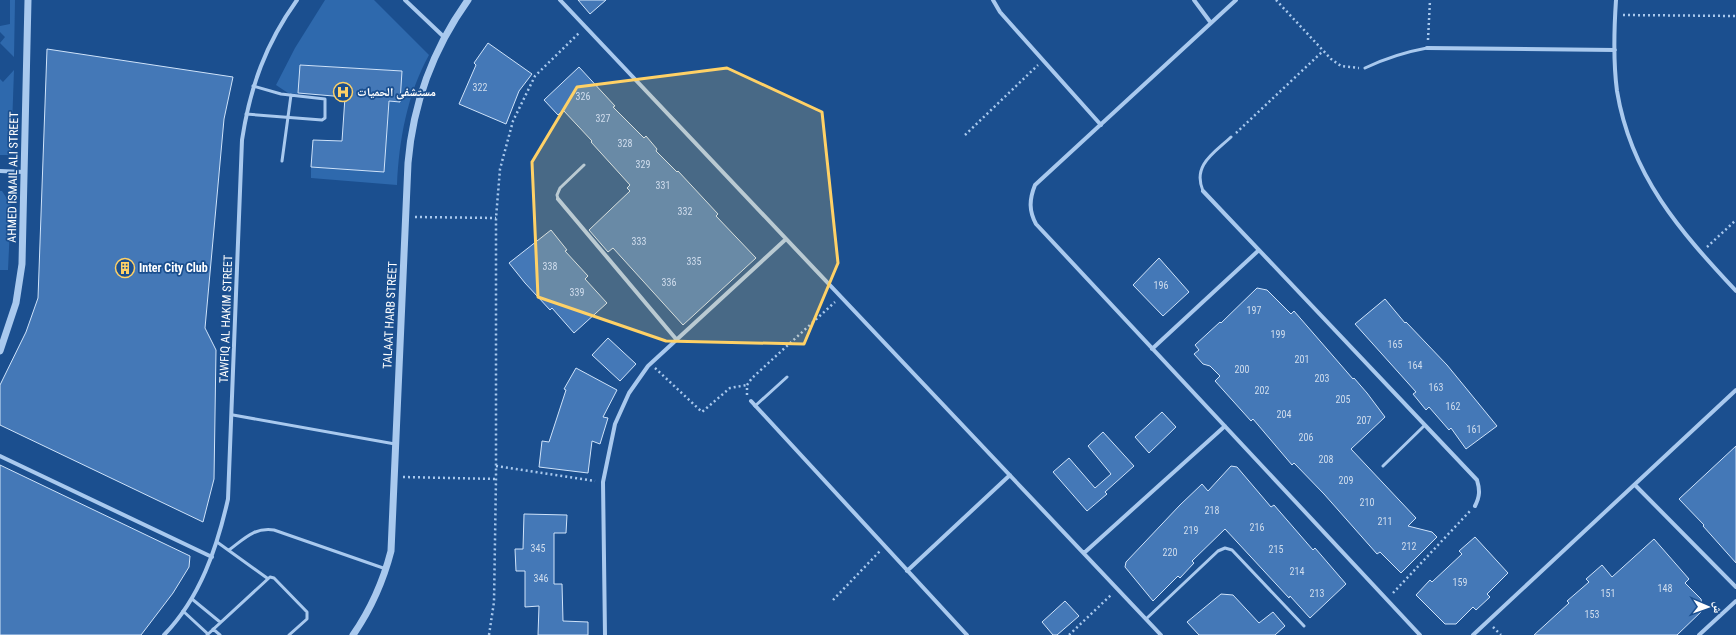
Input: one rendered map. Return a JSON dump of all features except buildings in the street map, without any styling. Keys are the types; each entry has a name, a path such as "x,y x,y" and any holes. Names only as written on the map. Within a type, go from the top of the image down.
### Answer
{"street":[{"name":"AHMED ISMAIL ALI STREET","path":"0,351 11,321 20,284 23,245 28,0"},
{"name":"TAWFIQ AL HAKIM STREET","path":"164,635 192,599 212,557 228,499 233,415 242,140 246,114 263,59 280,24 298,0"},
{"path":"405,0 444,37"},
{"name":"TALAAT HARB STREET","path":"353,635 372,603 386,569 391,551 408,163 414,120 426,77 444,37 468,0"},
{"path":"560,0 1161,635"},
{"path":"992,0 1000,12 1101,125"},
{"path":"1194,0 1211,23"},
{"path":"1236,0 1035,185 1031,195 1032,215 1036,224 1420,635"},
{"path":"1616,0 1615,50 1617,90 1624,120 1634,150 1647,178 1662,204 1680,230 1736,291"},
{"path":"1427,48 1615,50"},
{"path":"0,171 24,172"},
{"path":"1203,191 1477,480 1480,489 1480,498 1475,506"},
{"path":"558,199 676,339"},
{"path":"605,635 603,482 615,424 629,393 651,364 676,339 786,239"},
{"path":"1152,349 1259,250"},
{"path":"1473,635 1736,390"},
{"path":"751,401 967,635"},
{"path":"1084,553 1225,426"},
{"path":"0,456 212,557"},
{"path":"907,571 1010,475"},
{"path":"1635,485 1736,587"},
{"path":"1699,635 1736,601"}],"lane":[{"path":"1365,68 1385,58 1427,48"},
{"path":"246,114 322,120 325,118 325,99 273,93 254,86"},
{"path":"282,161 291,96"},
{"path":"1203,191 1199,178 1203,164 1231,137"},
{"path":"558,199 557,195 560,188 584,165"},
{"path":"755,406 787,377"},
{"path":"233,415 396,444"},
{"path":"1383,466 1425,425"},
{"path":"229,550 247,536 262,528 274,530 386,569"},
{"path":"217,542 267,578 274,578 307,612 307,619 289,635"},
{"path":"1146,619 1218,551 1225,548 1232,550 1304,626"},
{"path":"183,611 207,635 267,578"},
{"path":"192,599 220,622"},
{"path":"213,628 220,635"}],"path":[{"path":"1276,0 1323,51 1341,66 1353,69 1365,68"},
{"path":"1427,48 1430,0"},
{"path":"1615,15 1736,16"},
{"path":"489,635 494,602 496,480 496,218 500,169 512,121 535,76 585,27"},
{"path":"1231,137 1323,51"},
{"path":"965,135 1043,61"},
{"path":"406,217 496,218"},
{"path":"1700,253 1736,220"},
{"path":"651,364 702,412 730,388 747,385 841,297"},
{"path":"747,385 746,394 751,401"},
{"path":"496,466 603,482"},
{"path":"394,477 496,480"},
{"path":"1387,599 1475,506"},
{"path":"833,600 885,547"},
{"path":"1069,635 1118,589"}],"highlighted area":[{"path":"727,68 822,112 838,263 804,344 666,341 538,297 532,162 577,87"}],"shaded area":[{"path":"10,0 15,0 14,57 0,43 5,37 0,32 0,26 10,24"},
{"path":"325,0 374,0 429,55 415,86 406,118 402,135 397,185 311,178 311,167 384,171 389,101 400,102 401,71 301,65 298,94 288,93 276,85 295,48"},
{"path":"14,70 11,155 0,155 0,79 3,82"},
{"path":"0,191 2,191 11,205 8,270 0,270"}],"place":[{"name":"مستشفى الحميات","path":"343,92"},
{"name":"Inter City Club","path":"125,268"}]}
